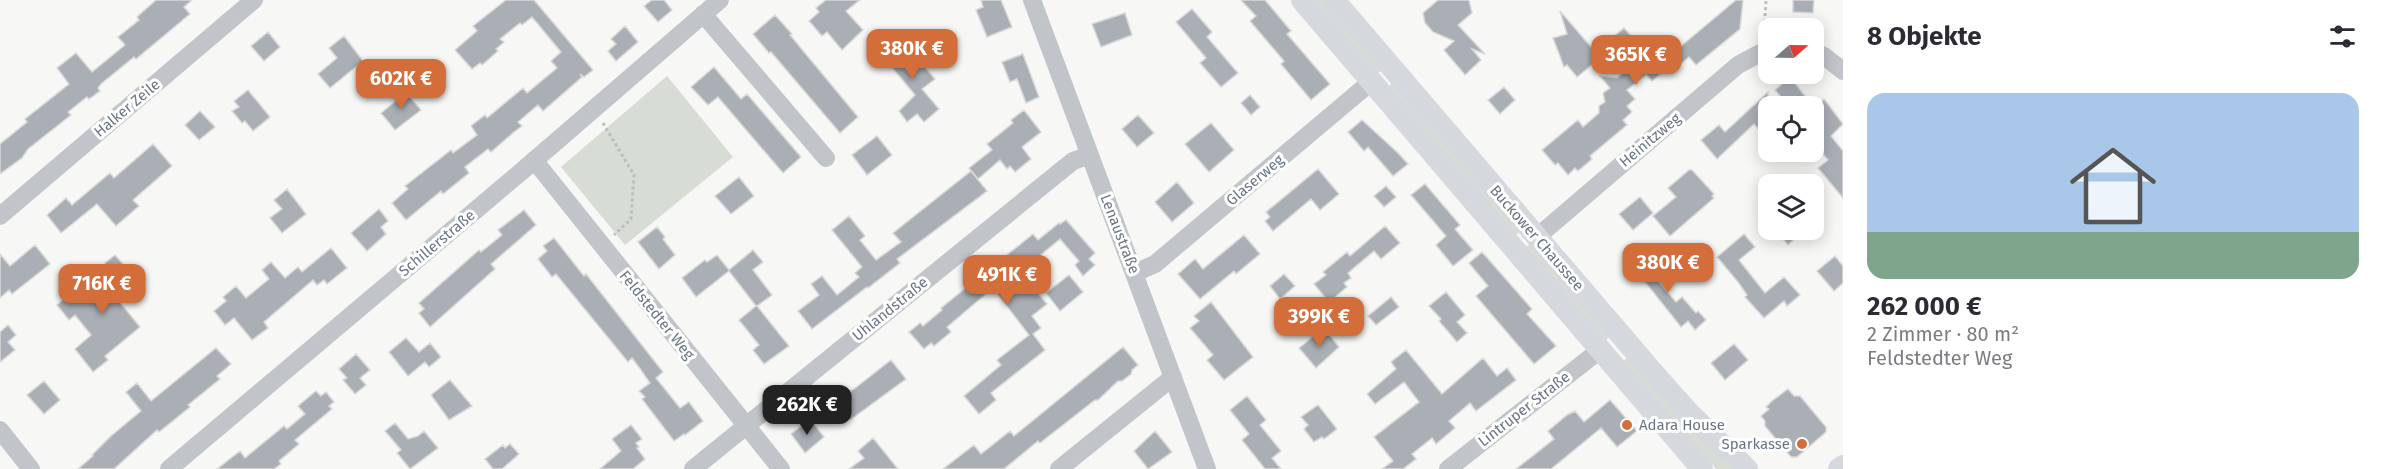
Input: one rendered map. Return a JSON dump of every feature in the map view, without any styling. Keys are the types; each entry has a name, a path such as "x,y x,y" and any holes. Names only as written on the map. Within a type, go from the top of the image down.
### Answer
{"main road":[{"name":"Buckower Chaussee","path":"1302,0 1702,469"},
{"name":"Buckower Chaussee","path":"1334,0 1683,407 1748,469"},
{"path":"1839,469 1843,466"}],"street":[{"name":"Halker Zeile","path":"0,216 254,0"},
{"name":"Schillerstraße","path":"169,469 720,0"},
{"name":"Lenaustraße","path":"1032,0 1207,469"},
{"path":"703,14 826,158"},
{"name":"Heinitzweg","path":"1537,237 1758,49"},
{"path":"1824,56 1843,71"},
{"name":"Glaserweg","path":"1135,273 1155,264 1372,81"},
{"name":"Uhlandstraße","path":"693,469 1073,161 1090,155"},
{"name":"Feldstedter Weg","path":"534,160 781,469"},
{"name":"Lintruper Straße","path":"1448,469 1600,350"},
{"path":"1059,469 1173,377"},
{"path":"0,430 31,469"}],"path":[{"path":"1766,0 1766,18"},
{"path":"591,110 607,128 633,175 631,219 612,236"}],"shaded area":[{"path":"1316,0 1325,0 1384,69 1378,73"},
{"path":"667,76 733,157 625,245 561,167"},
{"path":"1395,81 1521,230 1516,235 1389,86"},
{"path":"1532,242 1611,335 1606,340 1526,247"},
{"path":"1629,356 1733,469 1716,469 1623,361"}],"building":[{"path":"156,0 192,0 184,7 190,14 136,59 134,57 101,84 98,88 100,91 89,99 87,97 68,112 71,115 0,174 0,144 27,122 25,119 69,84 57,68 76,53 92,72 125,45 118,37 139,20 137,17"},
{"path":"506,0 534,0 593,70 584,77 580,74 582,77 543,111 538,105 518,122 522,126 491,152 488,149 465,167 469,173 443,194 441,191 406,220 392,203 408,189 405,186 451,150 453,153 477,135 471,126 485,115 487,118 523,88 527,93 557,68 551,61 561,52 532,17 522,25 520,23 500,39 504,42 496,49 498,51 482,65 480,63 472,69 455,50 477,31 473,26"},
{"path":"652,0 664,0 672,10 658,22 644,6"},
{"path":"826,0 860,0 846,11 863,30 842,50 827,32 822,36 809,21 819,12 816,8"},
{"path":"981,0 1001,0 1012,27 987,37 976,10 983,7"},
{"path":"1241,0 1265,0 1291,31 1287,34 1330,84 1311,100 1281,64 1284,61 1250,21 1256,16"},
{"path":"1438,0 1469,0 1472,13 1458,25 1485,54 1472,49 1481,60 1465,75 1444,50 1454,41 1433,32 1425,23 1423,13"},
{"path":"1736,0 1743,0 1740,29 1696,65 1689,57 1672,71 1669,67 1652,81 1646,74 1627,90 1635,99 1627,106 1632,112 1623,120 1627,125 1590,156 1592,159 1578,171 1575,168 1568,175 1558,163 1555,165 1542,150 1578,120 1583,127 1599,113 1599,106 1605,102 1603,93 1610,88 1600,76 1617,78 1632,64 1611,39 1624,28 1639,45 1644,41 1651,50 1664,40 1674,52"},
{"path":"1793,0 1814,0 1813,13 1793,12"},
{"path":"1192,9 1212,32 1207,37 1238,73 1221,87 1200,63 1206,58 1176,22"},
{"path":"1560,11 1598,55 1598,60 1577,77 1567,65 1564,67 1553,38 1567,34"},
{"path":"1125,13 1132,35 1101,47 1092,24"},
{"path":"775,15 858,117 840,133 753,34"},
{"path":"625,26 638,42 616,61 608,51 616,44 611,39"},
{"path":"268,32 280,47 264,61 251,46"},
{"path":"344,36 363,61 330,88 318,74 337,58 329,48"},
{"path":"900,38 935,79 922,89 939,109 924,122 917,114 907,122 899,111 915,95 881,54"},
{"path":"1023,54 1039,97 1026,103 1017,79 1010,82 1002,62"},
{"path":"714,67 741,99 747,94 801,157 783,173 718,97 708,105 691,87"},
{"path":"1782,84 1796,84 1805,96 1780,96 1775,90"},
{"path":"1504,87 1515,100 1500,114 1488,100"},
{"path":"403,89 421,110 395,130 381,113 397,100 393,96"},
{"path":"248,90 270,117 253,131 232,111 239,107 234,101"},
{"path":"1250,95 1260,107 1251,115 1241,103"},
{"path":"1824,99 1843,124 1831,136 1843,151 1843,198 1818,168 1828,160 1824,155"},
{"path":"1758,101 1758,129 1754,124 1717,159 1701,140 1719,125 1725,132"},
{"path":"1024,110 1041,132 1022,147 1031,159 1015,172 1010,166 1007,169 1000,160 978,179 969,168 992,150 987,144 1013,123 1011,120"},
{"path":"200,111 215,127 199,140 185,125"},
{"path":"1138,115 1154,133 1137,147 1122,129"},
{"path":"1362,120 1408,164 1393,176 1368,147 1364,151 1348,132"},
{"path":"1211,123 1234,150 1209,172 1185,144"},
{"path":"877,136 892,155 867,175 852,155"},
{"path":"153,144 172,166 133,200 139,206 116,226 97,204 61,233 47,215 66,198 72,205 110,173 114,178"},
{"path":"1318,169 1339,194 1320,210 1311,199 1273,231 1265,221 1270,217 1266,212"},
{"path":"1692,170 1714,194 1712,196 1714,198 1670,236 1653,216 1676,197 1668,188"},
{"path":"971,171 987,191 897,259 900,263 812,329 798,311 819,295 811,284 822,276 837,295 859,277 855,273 862,267 832,230 849,216 865,236 860,240 876,260 901,242 893,233"},
{"path":"739,177 754,196 731,214 715,196"},
{"path":"1177,182 1194,203 1172,222 1155,202"},
{"path":"1425,184 1460,225 1455,229 1473,250 1453,266 1436,245 1446,236 1411,195"},
{"path":"1386,186 1396,197 1384,207 1374,196"},
{"path":"287,189 306,214 282,233 270,218 282,209 274,200"},
{"path":"1640,197 1653,213 1633,230 1619,214"},
{"path":"379,209 388,221 381,227 386,234 367,251 351,233"},
{"path":"524,210 536,225 491,264 495,269 430,327 419,313 424,309 419,303 479,250 481,252 502,235 498,230"},
{"path":"1066,220 1095,253 1089,259 1095,265 1083,276 1075,265 1079,261 1060,239 1020,272 1047,304 1032,316 1041,328 1033,334 1045,350 991,393 996,400 979,414 964,396 1001,365 997,360 1029,335 993,288 947,327 951,332 934,346 931,343 924,349 909,332 920,323 923,326 942,310 941,308 1033,234 1038,240"},
{"path":"1385,226 1400,243 1381,259 1374,251 1348,273 1351,278 1344,283 1347,287 1329,302 1314,284 1326,275 1323,272 1347,252 1350,256"},
{"path":"657,227 675,255 659,269 638,242"},
{"path":"1744,234 1755,247 1739,260 1765,293 1784,277 1800,295 1787,306 1784,301 1764,318 1745,297 1747,295 1738,282 1717,257"},
{"path":"1244,235 1260,254 1236,274 1234,271 1200,299 1178,274 1195,259 1203,269"},
{"path":"554,238 584,276 586,274 663,372 656,378 680,408 689,402 703,421 685,435 674,441 642,399 645,397 639,391 650,383 641,370 632,358 628,362 556,274 552,277 538,259 547,251 543,246"},
{"path":"1784,240 1793,240 1788,245"},
{"path":"35,245 50,264 12,294 9,290 0,298 0,254 10,266"},
{"path":"331,248 347,268 327,284 324,280 317,285 313,280 264,322 268,328 252,340 234,318 225,325 214,311 226,301 223,297 236,286 246,298 269,279 262,270 271,262 285,278 298,267 302,272"},
{"path":"753,250 763,262 753,270 772,295 757,306 789,346 764,364 753,350 759,345 739,320 756,306 729,271 696,297 682,278 705,260 707,262 717,255 729,270"},
{"path":"1482,252 1532,309 1527,314 1556,346 1534,364 1476,296 1488,286 1469,263"},
{"path":"1650,254 1667,273 1658,281 1676,302 1682,297 1696,313 1698,311 1706,320 1695,330 1688,321 1681,327 1634,268"},
{"path":"115,255 134,277 114,295 140,327 105,356 108,360 93,372 75,349 91,335 75,315 69,320 57,305 72,292 77,298 110,269 105,263"},
{"path":"1835,256 1843,266 1843,283 1834,291 1817,271"},
{"path":"1284,274 1295,286 1280,299 1270,286"},
{"path":"1069,275 1083,292 1060,311 1046,293"},
{"path":"1446,292 1465,315 1457,322 1467,333 1457,342 1429,306"},
{"path":"1391,297 1399,307 1376,325 1368,316"},
{"path":"1211,302 1253,357 1224,380 1207,360 1213,355 1190,328 1199,321 1194,316"},
{"path":"8,325 16,335 8,342 15,350 0,362 0,332"},
{"path":"1324,328 1339,347 1316,368 1299,348"},
{"path":"406,338 419,352 430,343 441,357 429,367 425,362 408,376 389,352"},
{"path":"1734,344 1748,360 1725,380 1711,363"},
{"path":"1123,347 1138,365 1131,374 1122,381 1118,381 1098,400 1040,443 1038,441 1004,469 943,469 974,445 981,454 1010,431 1014,436"},
{"path":"216,348 231,364 217,376 220,379 188,405 190,407 159,432 157,430 114,469 78,469 111,436 141,411 126,392 137,383 151,401"},
{"path":"1406,350 1442,394 1483,358 1497,376 1507,368 1516,380 1476,411 1470,403 1449,421 1455,428 1436,444 1432,438 1412,454 1416,459 1403,469 1382,469 1393,461 1374,437 1419,402 1404,382 1375,404 1367,394 1396,369 1391,362"},
{"path":"356,354 370,370 360,378 366,385 355,394 343,380 347,378 339,369"},
{"path":"891,360 906,379 850,420 836,400"},
{"path":"450,380 472,406 449,420 431,395"},
{"path":"44,381 60,400 44,414 27,395"},
{"path":"1788,389 1794,396 1800,396 1826,427 1826,432 1797,457 1791,457 1765,426 1765,421 1761,416 1769,409 1766,407 1772,401"},
{"path":"316,391 321,396 326,392 334,402 329,406 332,409 295,440 299,444 279,461 281,464 274,469 217,469 240,451 245,458 284,426 287,429 305,414 298,406"},
{"path":"1247,396 1266,420 1260,425 1281,451 1272,458 1281,469 1265,469 1242,440 1249,434 1230,410"},
{"path":"1610,400 1637,431 1617,447 1601,428 1551,469 1516,469 1554,439 1548,431 1567,415 1575,411 1584,422"},
{"path":"1318,405 1337,429 1324,439 1322,437 1314,442 1304,429 1308,425 1301,417"},
{"path":"810,419 824,437 805,453 791,434"},
{"path":"395,423 408,439 424,431 438,448 410,469 397,453 401,450 385,431"},
{"path":"631,425 642,439 636,443 645,459 633,469 600,469 621,451 612,439"},
{"path":"1155,431 1172,452 1148,469 1134,451"},
{"path":"873,438 898,469 849,469 864,458 858,451"},
{"path":"510,444 519,454 502,469 493,469 485,459 503,445 505,448"}],"place":[{"name":"Adara House","path":"1627,425"},
{"name":"Sparkasse","path":"1802,444"}]}
